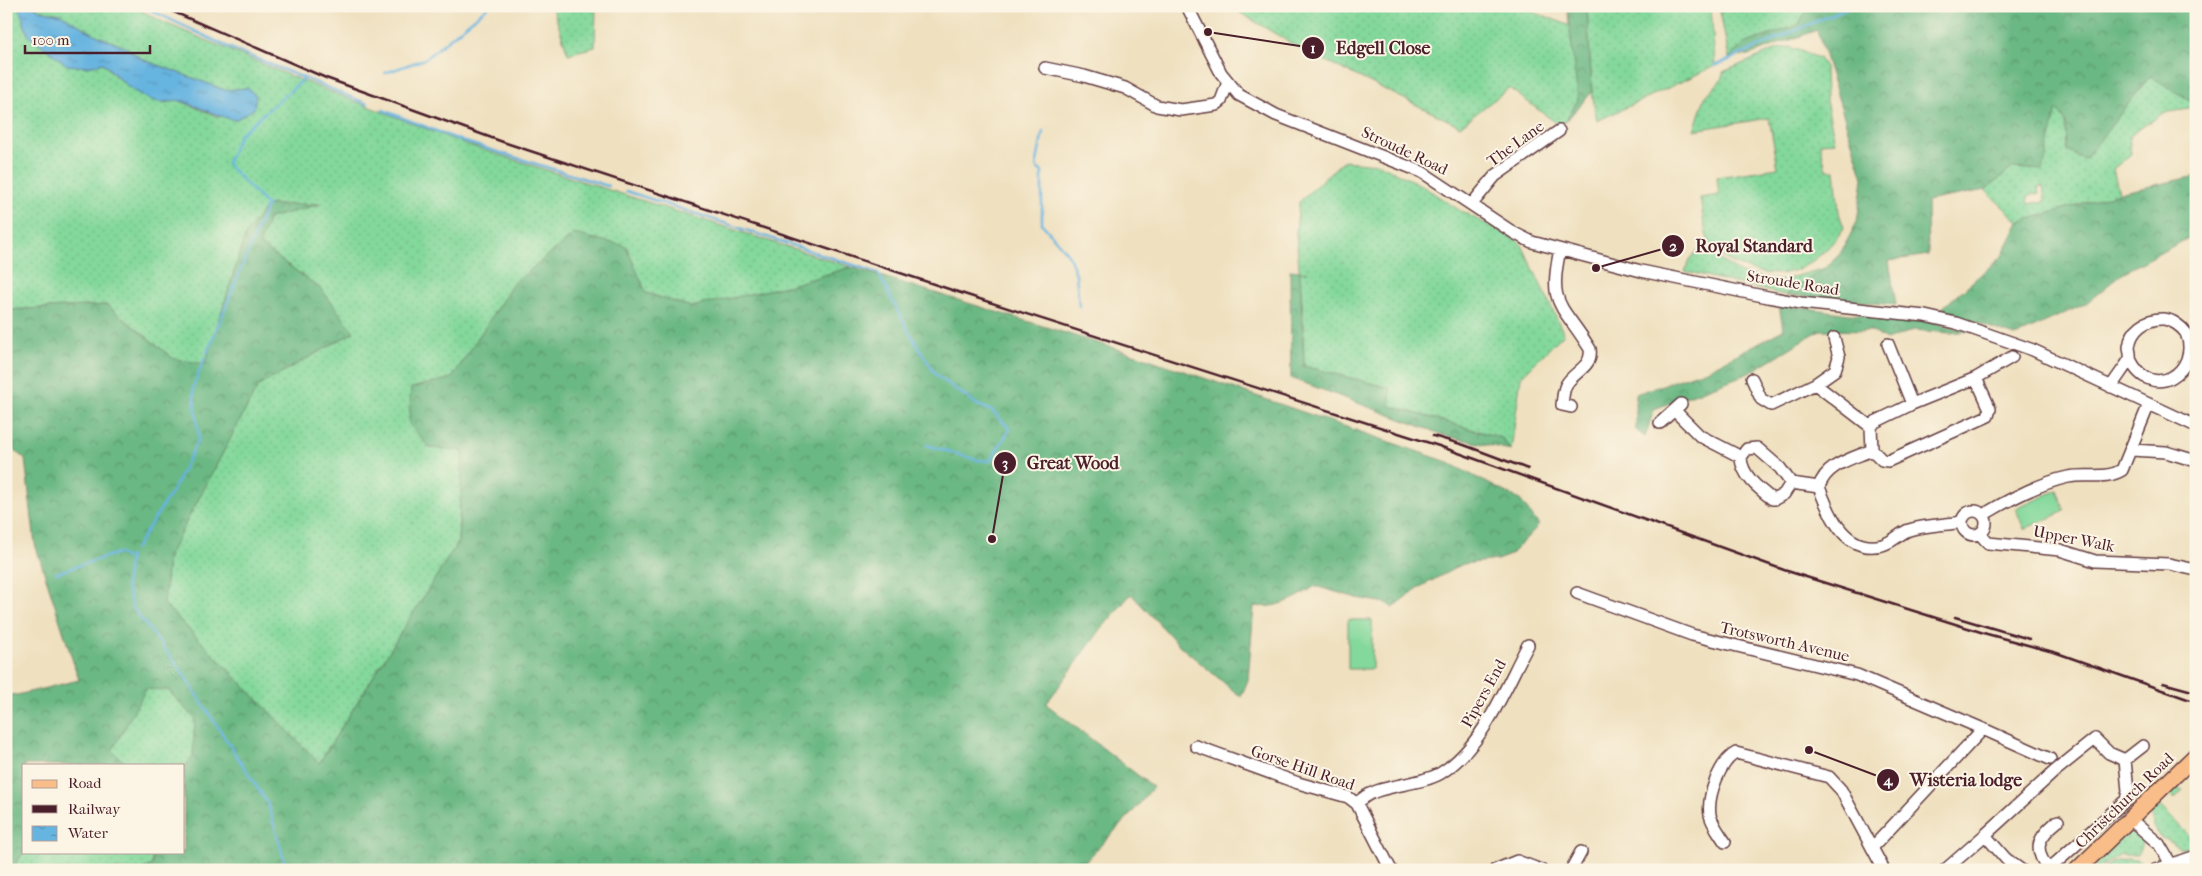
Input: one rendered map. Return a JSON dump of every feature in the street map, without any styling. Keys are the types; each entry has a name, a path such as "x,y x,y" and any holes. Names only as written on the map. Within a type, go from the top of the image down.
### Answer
{"main road":[{"name":"Christchurch Road","path":"2077,870 2196,755"}],"street":[{"name":"Stroude Road","path":"1187,6 1216,64 1239,95 1276,115 1345,140 1422,172 1514,233 1544,246 1642,271 1776,298 1942,320 2033,350 2196,426"},
{"path":"1045,68 1084,76 1125,88 1157,106 1181,110 1212,106 1239,95"},
{"path":"1221,101 1228,82"},
{"name":"The Lane","path":"1472,204 1495,176 1558,131"},
{"path":"1560,250 1555,278 1556,296 1563,312 1587,344 1591,355 1587,365 1566,385 1562,405 1571,407"},
{"path":"2166,319 2184,330 2193,339 2185,368 2170,380 2160,381 2145,377 2134,368 2130,359 2129,348 2131,338 2137,329 2146,322 2166,319"},
{"path":"1752,380 1761,399 1771,405 1815,384 1835,370 1839,357 1834,338"},
{"path":"1888,344 1912,404"},
{"path":"1871,427 1881,418 1976,378 2012,358"},
{"path":"2111,387 2130,359"},
{"path":"1815,384 1871,427 1872,450 1882,460 1888,461 1988,416 1990,409 1976,378"},
{"path":"1983,515 2018,497 2063,478 2117,473 2123,469 2148,404"},
{"path":"1660,423 1678,408 1700,436 1741,457"},
{"path":"1791,483 1784,494 1775,499 1772,498 1749,477 1742,466 1741,457 1747,449 1757,448 1780,468 1791,483 1819,486"},
{"path":"1872,450 1829,469 1819,486 1834,522 1848,537 1864,544 1883,545 1909,530 1962,522 1969,512 1977,512 1983,515 1986,525 1980,534 1969,534 1964,529 1962,522"},
{"path":"2131,450 2166,452 2196,461"},
{"name":"Upper Walk","path":"1980,534 1988,542 2060,550 2095,561 2169,564 2196,570"},
{"name":"Trotsworth Avenue","path":"1577,593 1692,635 1857,674 2050,759"},
{"name":"Pipers End","path":"1357,804 1366,794 1430,779 1454,762 1474,740 1496,708 1528,645"},
{"path":"1872,848 1982,730"},
{"path":"1945,870 2055,771 2095,738 2109,753 2125,760"},
{"name":"Gorse Hill Road","path":"1196,746 1298,783 1348,797 1357,804 1391,870"},
{"path":"2125,760 2143,746"},
{"path":"1725,842 1710,815 1710,805 1722,764 1736,752 1829,777 1840,790 1884,870"},
{"path":"2058,821 2043,834 2039,843 2041,856 2049,870 2124,803 2128,791 2125,760"},
{"path":"2130,818 2158,844 2172,866"},
{"path":"1985,835 2006,859 2021,870"},
{"path":"1571,870 1581,852"},
{"path":"2154,870 2172,866 2196,856"},
{"path":"1495,870 1517,861 1541,870"}],"green space":[{"path":"6,6 19,6 28,35 39,43 87,67 103,63 127,85 165,103 178,100 219,117 247,88 225,90 144,60 125,47 98,36 60,14 39,10 34,6 133,6 163,22 293,77 465,144 851,267 791,285 691,307 646,293 626,246 513,284 452,378 430,448 463,451 458,542 319,763 164,604 168,557 258,386 354,332 321,289 259,244 269,218 318,204 267,205 246,234 206,364 174,359 107,305 6,310"},
{"path":"543,6 596,6 595,47 568,54 553,9"},
{"path":"1243,6 1323,6 1327,8 1328,6 1518,6 1571,26 1578,100 1565,122 1559,125 1509,88 1460,126 1299,48 1239,12"},
{"path":"1567,6 1587,6 1592,92 1565,122 1578,100"},
{"path":"1587,6 1711,6 1715,66 1597,121 1592,92"},
{"path":"1719,6 1810,6 1798,25 1744,44 1729,58"},
{"path":"1810,6 2196,6 2196,104 2150,76 2085,159 2067,152 2066,122 2057,109 2043,170 2012,168 1985,190 1927,201 1928,255 1889,261 1896,305 1785,295 1825,268 1840,254 1857,222 1863,178 1817,30 1749,55 1729,58 1744,44 1798,25"},
{"path":"1790,47 1819,58 1825,67 1826,101 1835,142 1820,143 1826,170 1835,170 1839,213 1844,228 1823,253 1811,262 1799,269 1786,273 1771,274 1756,272 1740,266 1727,260 1716,251 1706,233 1700,198 1719,195 1717,177 1778,168 1769,118 1694,130 1705,97 1723,78 1723,72 1777,49"},
{"path":"2151,75 2196,104 2196,108 2163,113 2129,136 2131,154 2113,169 2119,193 2019,222 1985,190 2012,168 2057,108 2066,122 2067,152 2085,159","holes":["2043,186 2045,201 2029,204 2028,197 2039,193 2038,187"]},
{"path":"1343,161 1379,164 1421,185 1459,210 1517,240 1522,245 1564,334 1521,377 1511,450 1502,438 1390,406 1390,388 1304,366 1303,313 1296,233 1299,202"},
{"path":"2196,176 2196,234 2124,272 2085,304 2015,336 1940,310 2002,256 2019,222 2119,193"},
{"path":"321,204 269,218 259,244 321,289 354,332 258,386 168,557 164,604 319,763 458,542 463,451 430,448 409,424 411,388 452,378 513,284 574,234 626,246 646,293 691,307 791,285 851,267 1140,356 1445,461 1520,500 1539,525 1510,555 1497,560 1463,564 1418,588 1393,608 1386,603 1357,598 1315,586 1286,602 1263,607 1254,606 1248,680 1241,697 1180,646 1131,594 1102,628 1046,704 1153,787 1131,814 1077,870 141,870 152,865 152,854 185,854 185,767 193,756 195,719 168,690 146,689 112,751 127,764 22,764 23,854 11,870 6,870 6,694 17,695 79,680 35,544 25,459 6,444 6,310 107,305 174,359 205,364 246,234 267,205"},
{"path":"1700,248 1741,273 1780,281 1825,268 1785,295 1685,271 1689,260"},
{"path":"1290,270 1308,272 1300,272 1304,366 1390,388 1390,406 1502,438 1511,450 1446,436 1291,378"},
{"path":"1779,304 1849,314 1920,319 1968,331 1950,333 1914,330 1886,340 1872,331 1820,330 1749,373 1654,409 1645,437 1636,430 1636,394 1707,370 1783,330"},
{"path":"2057,490 2065,511 2024,529 2016,509"},
{"path":"1348,620 1372,620 1372,669 1348,669"},
{"path":"146,689 168,690 195,719 193,756 185,767 185,764 127,764 111,751"},
{"path":"2174,785 2183,790 2174,799 2169,794 2153,807 2153,804"},
{"path":"2161,807 2196,842 2196,846 2180,848 2158,835 2153,827 2152,810"},
{"path":"2127,832 2132,832 2143,842 2137,855 2121,855 2095,870 2093,868"},
{"path":"23,854 152,854 152,865 141,870 11,870"},
{"path":"2127,859 2138,860 2143,864 2101,870 2113,862"}],"water":[{"path":"34,6 39,10 60,14 98,36 125,47 144,60 225,90 247,88 256,95 254,109 235,120 181,101 159,102 150,100 128,87 103,63 87,67 67,65 28,35 19,7"}],"waterway":[{"path":"142,6 230,48 368,104"},
{"path":"385,73 425,59 489,6"},
{"path":"1715,66 1851,6"},
{"path":"207,353 267,205 227,164 240,134 304,79"},
{"path":"383,110 462,141 608,186"},
{"path":"1043,131 1036,167 1042,172 1042,224 1068,254 1076,274 1079,306"},
{"path":"626,191 878,273 909,332 936,375 976,404 992,411 1010,429 990,461 977,460 927,445"},
{"path":"135,549 174,488 199,438 193,388 205,357"},
{"path":"56,573 118,553 129,559"},
{"path":"130,556 126,586 133,608 180,669 268,804 287,870"}],"railway":[{"path":"160,6 326,78 503,142 964,294 1439,446 1784,570 1987,634 2057,653 2196,702"},
{"path":"1433,436 1464,445 1528,469"},
{"path":"1955,617 2029,639"},
{"path":"2163,683 2196,692"}],"place":[{"name":"Edgell Close","path":"1208,32"},
{"name":"Royal Standard","path":"1596,268"},
{"name":"Great Wood","path":"992,539"},
{"name":"Wisteria lodge","path":"1809,750"}]}
